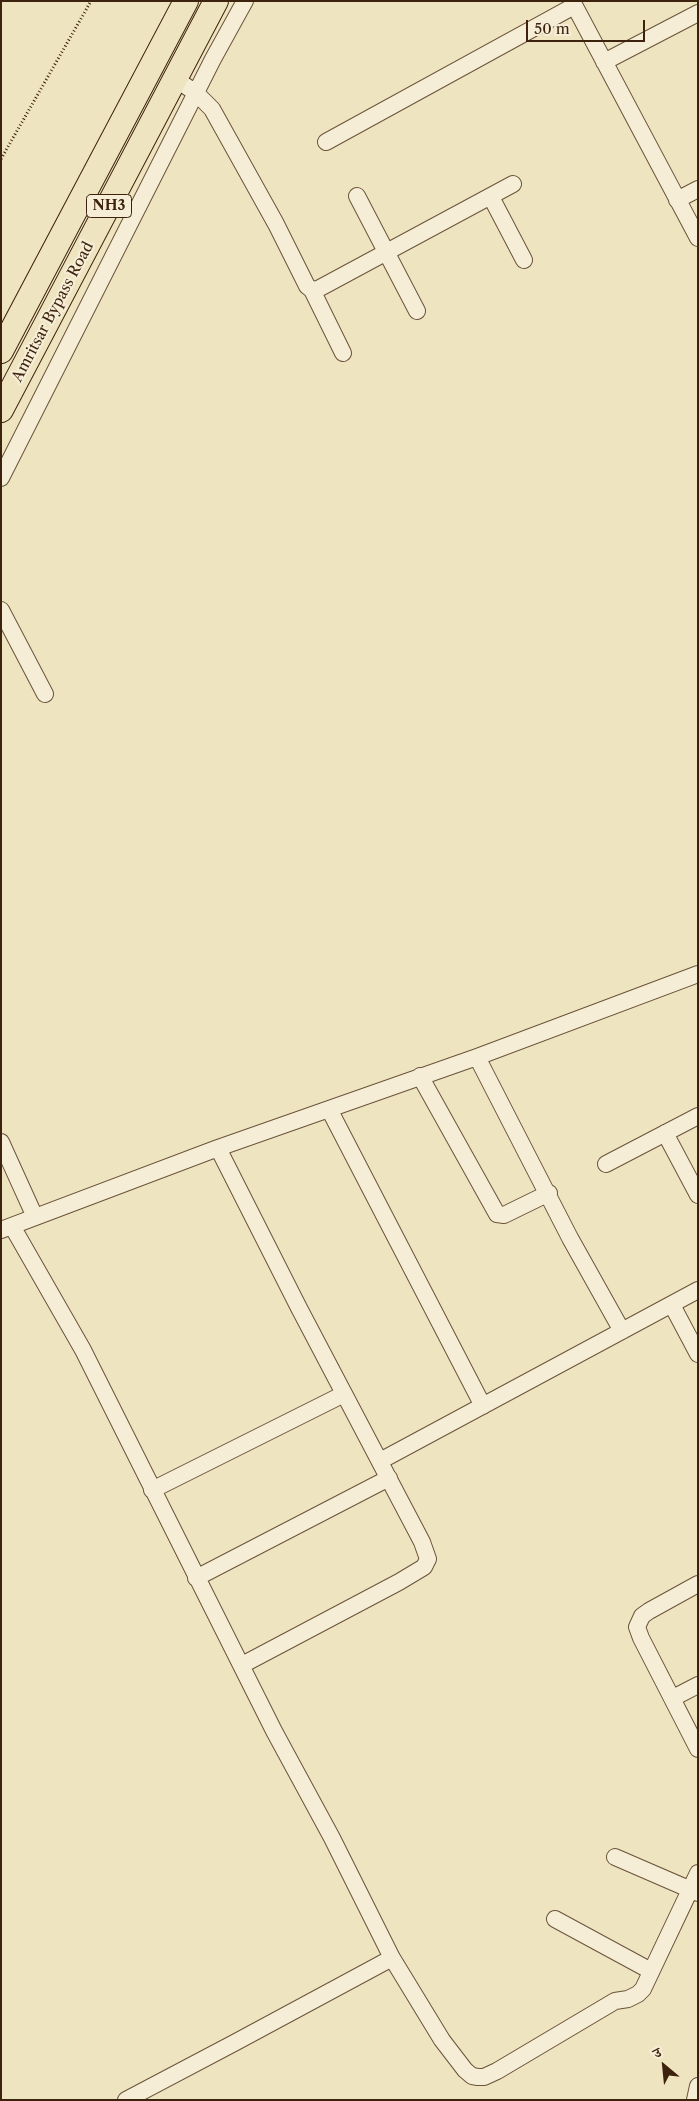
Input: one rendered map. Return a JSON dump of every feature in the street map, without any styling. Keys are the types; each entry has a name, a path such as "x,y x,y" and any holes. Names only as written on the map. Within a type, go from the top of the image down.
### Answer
{"highway":[{"name":"Amritsar Bypass Road","path":"1,351 186,1"},
{"name":"Amritsar Bypass Road","path":"1,410 216,1"}],"street":[{"path":"1,478 245,1"},
{"path":"326,142 573,4 698,238"},
{"path":"604,62 698,13"},
{"path":"174,78 196,94 212,109 276,224 307,286 312,290 343,352"},
{"path":"312,290 318,289 387,253 513,184"},
{"path":"677,200 698,189"},
{"path":"357,196 417,312"},
{"path":"491,196 524,260"},
{"path":"1,610 45,694"},
{"path":"698,974 477,1057 218,1148 7,1228 87,1358 196,1578 392,1958 442,2040 465,2070 472,2076 484,2077 615,2001 628,1999 638,1994 643,1989 694,1891 698,1873"},
{"path":"477,1057 549,1193 570,1238 622,1331"},
{"path":"420,1076 497,1214 504,1215 549,1193"},
{"path":"329,1109 483,1406"},
{"path":"606,1164 698,1116"},
{"path":"665,1133 698,1195"},
{"path":"1,1142 35,1218"},
{"path":"218,1148 298,1308 427,1553 427,1563 398,1582 242,1665"},
{"path":"380,1461 698,1290"},
{"path":"672,1305 698,1354"},
{"path":"152,1490 344,1394"},
{"path":"196,1578 389,1478"},
{"path":"698,1584 649,1611 642,1616 637,1626 641,1638 698,1749"},
{"path":"673,1698 698,1685"},
{"path":"615,1857 694,1891"},
{"path":"555,1919 651,1971"},
{"path":"126,2100 392,1958"},
{"path":"695,2100 698,2086"}],"path":[{"path":"1,159 91,1"}]}
